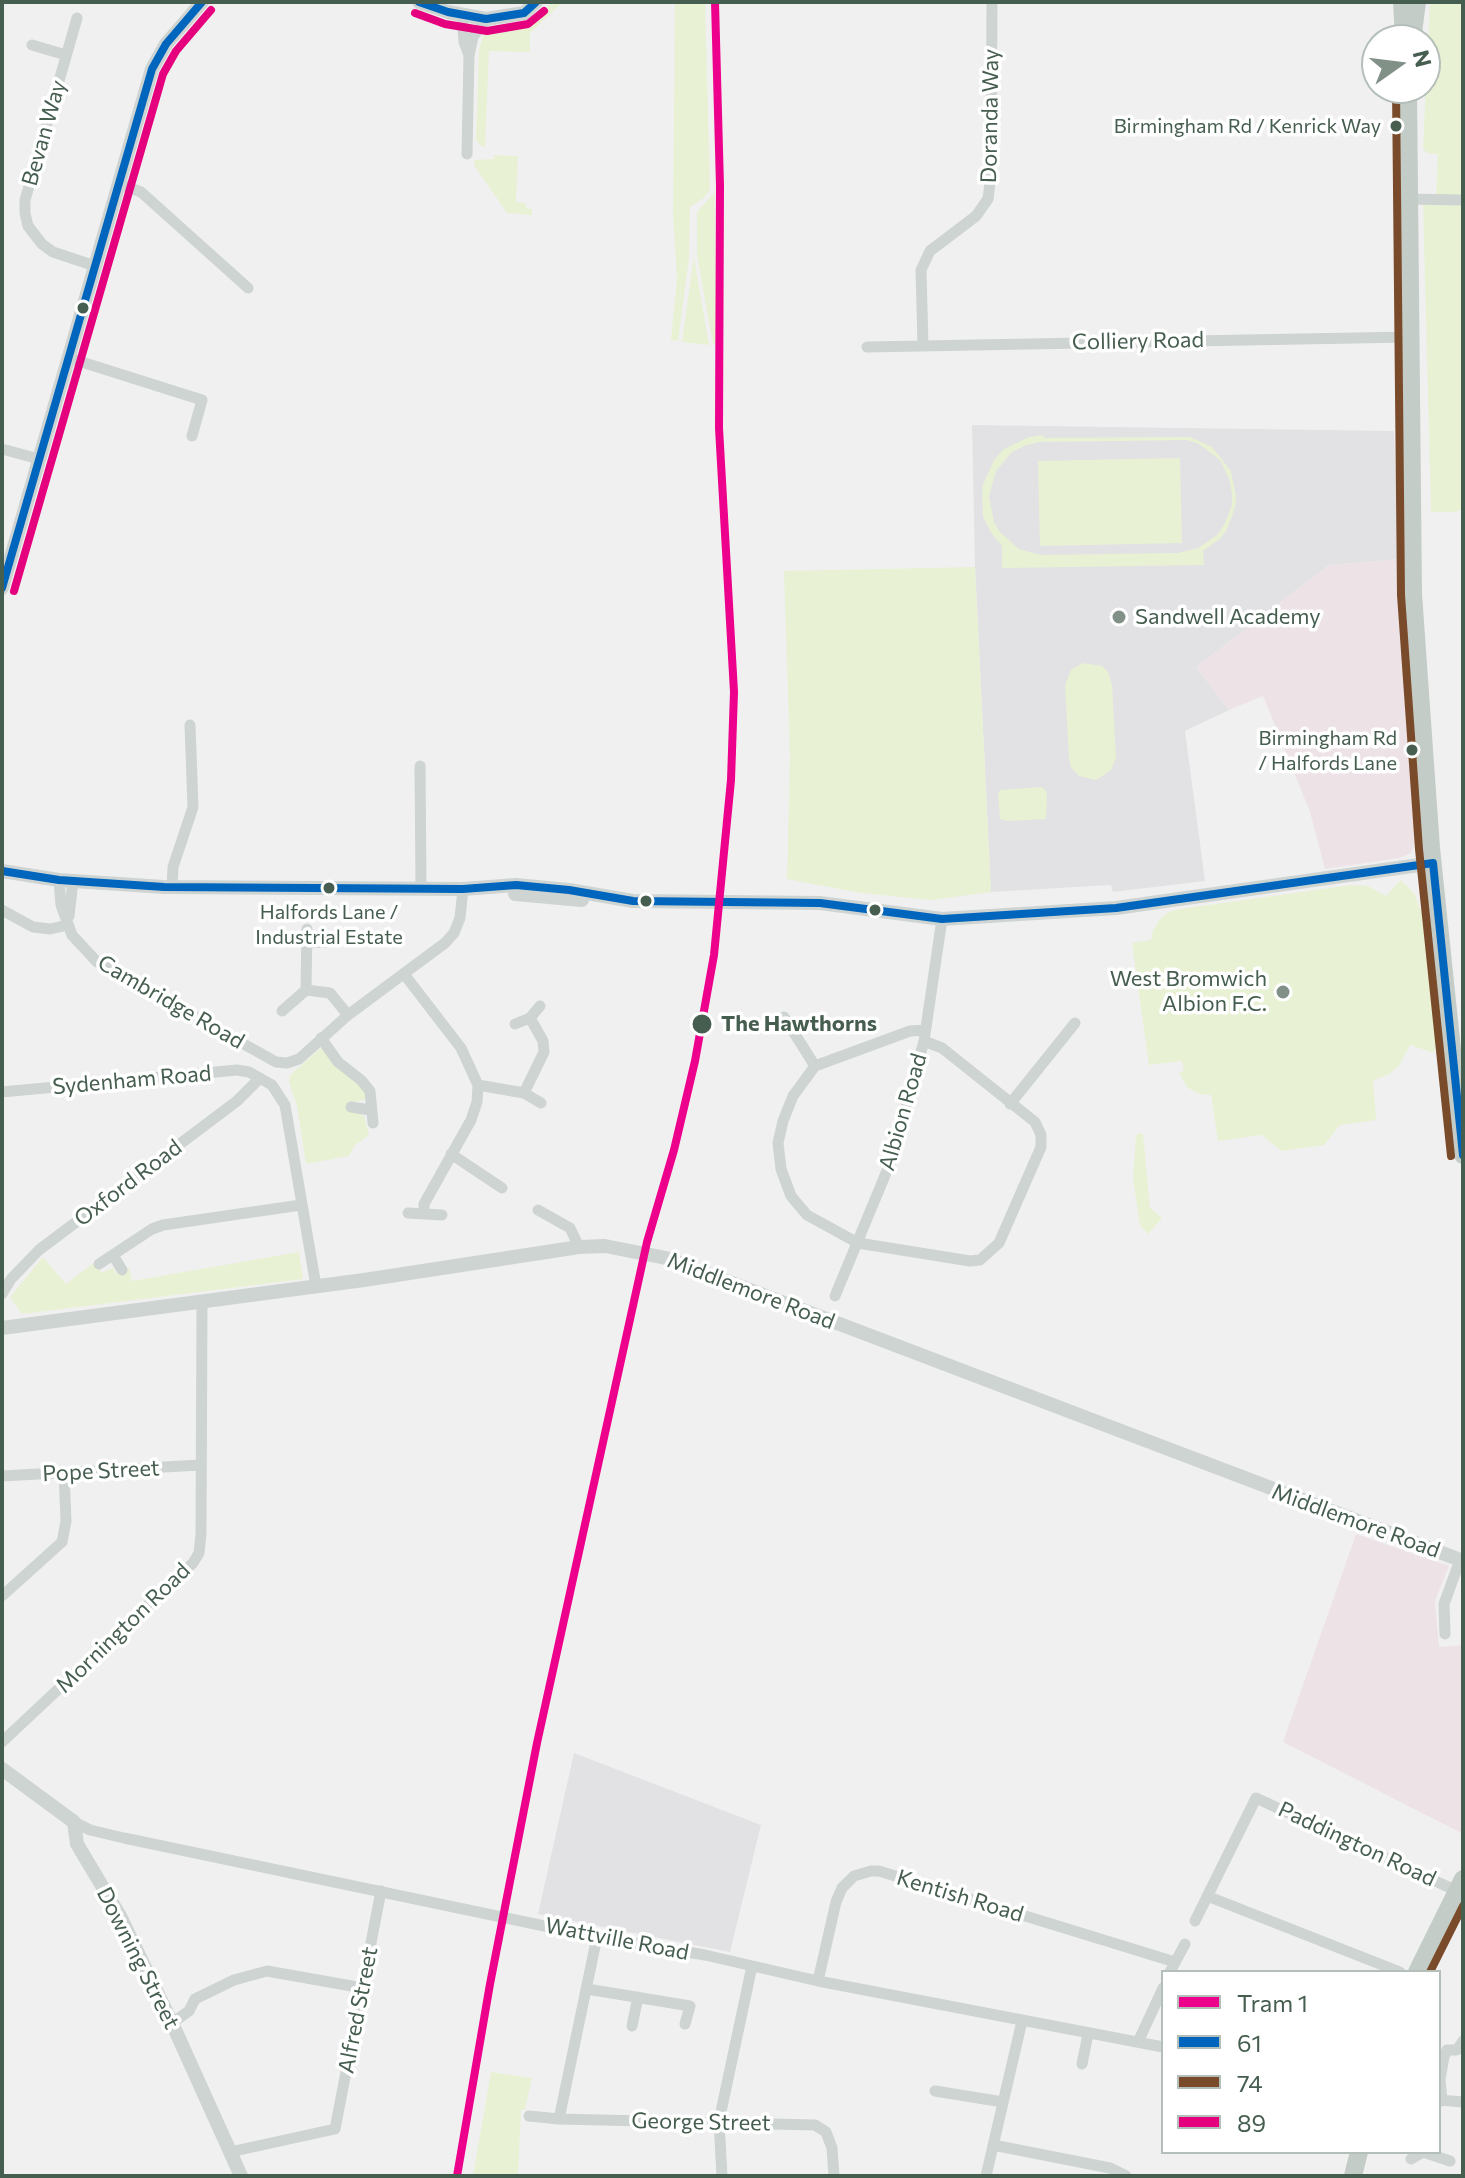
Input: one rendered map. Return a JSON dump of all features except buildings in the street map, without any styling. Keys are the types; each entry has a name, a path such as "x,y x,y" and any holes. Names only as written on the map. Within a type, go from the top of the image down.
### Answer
{"highway":[{"path":"1402,2 1404,24"},
{"path":"1414,24 1417,2"},
{"path":"1408,104 1413,594 1433,863 1463,1155"},
{"path":"1418,1970 1460,1885"},
{"path":"1353,2176 1358,2154"}],"street":[{"path":"2,588 152,69 166,44 202,2"},
{"path":"419,2 486,19 524,13 536,2"},
{"name":"Doranda Way","path":"923,346 921,270 930,251 976,216 988,199 991,174 992,2"},
{"path":"462,15 464,42 469,55"},
{"name":"Bevan Way","path":"77,18 25,200 25,213 28,226 42,244 53,252 95,266"},
{"path":"467,154 469,55 473,37 486,19"},
{"name":"Bevan Way","path":"32,45 66,55"},
{"path":"120,184 141,192 248,288"},
{"path":"1407,199 1463,200"},
{"name":"Colliery Road","path":"867,347 1409,337"},
{"path":"69,358 202,400 192,436"},
{"path":"2,449 39,459"},
{"path":"172,887 173,867 193,807 190,725"},
{"path":"420,766 421,888"},
{"path":"2,871 66,880 172,887 486,889 539,886 610,898 682,903 820,903 942,919 1116,908 1433,863"},
{"name":"Cambridge Road","path":"66,880 61,905 68,925 80,947 97,962 276,1062 287,1063 299,1059 321,1038"},
{"path":"373,1123 370,1091 338,1062 321,1038 454,933 462,909 463,889"},
{"path":"2,910 33,927 50,929 68,925"},
{"name":"Albion Road","path":"835,1296 891,1161 924,1036 942,919"},
{"path":"282,1011 306,990 307,929"},
{"path":"308,943 326,942"},
{"path":"404,974 461,1048 478,1085 471,1120 424,1204 424,1214"},
{"path":"306,990 330,993 348,1015"},
{"path":"515,1024 530,1018 540,1006"},
{"path":"784,1017 815,1066"},
{"path":"524,1093 544,1052 543,1041 530,1018"},
{"path":"1010,1104 1075,1023"},
{"path":"910,1031 924,1036 1035,1122 1041,1135 1041,1147 999,1243 980,1260 858,1243 807,1215 791,1196 781,1169 778,1143 783,1121 793,1096 815,1066 910,1031"},
{"name":"Sydenham Road","path":"2,1092 237,1070 260,1078"},
{"path":"260,1078 272,1085 285,1105 316,1286"},
{"name":"Oxford Road","path":"2,1294 18,1271 39,1250 237,1101 260,1078"},
{"path":"478,1085 524,1093 541,1103"},
{"path":"351,1107 370,1110"},
{"path":"451,1154 502,1188"},
{"path":"99,1264 163,1225 301,1205"},
{"path":"538,1210 570,1228 579,1247"},
{"path":"408,1213 442,1215"},
{"name":"Middlemore Road","path":"2,1328 579,1247 605,1246 666,1258 1462,1560"},
{"path":"113,1255 122,1270"},
{"name":"Mornington Road","path":"2,1742 193,1563 199,1553 202,1302"},
{"name":"Pope Street","path":"2,1476 200,1465"},
{"path":"2,1596 62,1542 66,1521 64,1472"},
{"path":"1445,1634 1444,1604 1462,1560"},
{"path":"2,1769 74,1822"},
{"name":"Paddington Road","path":"1207,1896 1256,1798 1460,1885"},
{"name":"Wattville Road","path":"74,1822 90,1830 124,1838 597,1937 705,1955 818,1981 1161,2047"},
{"name":"Downing Street","path":"74,1822 77,1844 120,1916 241,2176"},
{"name":"Kentish Road","path":"818,1981 842,1888 854,1876 871,1871 879,1871 1172,1967"},
{"name":"Alfred Street","path":"230,2152 335,2129 381,1891"},
{"path":"1195,1921 1207,1896 1395,1970"},
{"path":"559,2119 597,1937"},
{"path":"1172,1967 1185,1944"},
{"path":"722,2176 719,2121 752,1966"},
{"path":"172,2023 189,2011 195,1999 234,1980 267,1971 363,1988"},
{"path":"587,1989 690,2006 685,2024"},
{"path":"1138,2042 1161,1992"},
{"path":"632,2026 638,1997"},
{"path":"986,2176 1022,2021"},
{"path":"1082,2064 1088,2034"},
{"path":"1441,2074 1447,2050 1457,2050 1463,2041"},
{"path":"935,2091 1003,2102"},
{"path":"1441,2100 1463,2102"},
{"name":"George Street","path":"529,2116 815,2125 826,2132 832,2148 834,2176"},
{"path":"993,2145 1110,2168 1126,2176"},
{"path":"1411,2159 1420,2154"},
{"path":"1429,2154 1450,2161"}],"shaded area":[{"name":"Sandwell Academy","path":"972,425 1394,431 1399,559 1329,565 1196,667 1229,710 1185,731 1205,881 1113,892 1111,885 991,892 975,567"},
{"path":"1399,559 1404,691 1416,841 1411,853 1399,858 1325,869 1310,812 1263,696 1229,710 1196,667 1329,565"},
{"path":"1356,1534 1449,1566 1435,1601 1439,1647 1463,1645 1463,1834 1283,1742"},
{"path":"574,1753 761,1825 730,1952 538,1914"}],"green space":[{"path":"553,2 563,2 530,33 530,52 489,51 485,146 482,147 476,140 479,50 484,34 526,22"},
{"path":"675,2 705,2 710,189 704,198 690,207 689,258 678,341 671,340 677,278 673,215"},
{"path":"1430,2 1463,2 1463,198 1436,198 1438,154 1427,153 1423,149 1425,104 1441,104 1441,24 1429,24"},
{"path":"713,106 717,344 713,344 697,255 697,212 714,193"},
{"path":"494,155 518,156 516,202 526,203 526,208 532,209 532,215 507,213 474,165 474,160 494,159"},
{"path":"1423,201 1463,202 1463,509 1455,512 1431,512"},
{"path":"694,256 699,288 709,345 682,342"},
{"path":"1029,437 1190,437 1212,447 1231,471 1236,497 1227,529 1221,538 1203,551 1204,565 1002,568 1002,546 983,517 982,487 994,460 1004,449","holes":["1187,440 1199,444 1220,460 1230,481 1232,505 1217,535 1198,548 1178,553 1041,555 1019,549 994,522 989,496 996,471 1012,452 1024,446 1039,442"]},
{"path":"1180,458 1182,543 1040,546 1038,461"},
{"path":"975,567 991,892 931,900 861,893 787,879 790,757 784,571"},
{"path":"1083,663 1102,666 1112,684 1116,758 1111,770 1096,780 1079,776 1071,767 1069,758 1065,685 1071,670"},
{"path":"1042,787 1047,792 1046,819 1000,819 1000,790"},
{"path":"1401,880 1414,893 1423,916 1437,1025 1434,1053 1410,1045 1399,1066 1388,1075 1373,1080 1376,1120 1340,1125 1324,1145 1282,1151 1261,1135 1218,1141 1211,1095 1199,1094 1187,1087 1179,1073 1184,1071 1182,1061 1149,1065 1132,943 1151,940 1160,919 1180,909 1351,885 1368,886 1386,896"},
{"path":"321,1048 346,1075 356,1079 365,1092 366,1099 352,1103 351,1111 364,1116 369,1135 355,1145 349,1156 306,1164 297,1106 289,1082 290,1075"},
{"path":"1143,1133 1150,1208 1162,1218 1148,1234 1140,1226 1133,1178 1136,1135"},
{"path":"299,1252 303,1279 22,1314 10,1297 43,1257 66,1284 96,1261 101,1273 113,1268 116,1274 129,1268 132,1281"},
{"path":"491,2072 532,2078 525,2109 521,2110 518,2176 473,2176"}],"tram line":[{"name":"1","path":"457,2176 490,1984 537,1743 647,1242 674,1150 695,1061 714,955 731,780 734,692 719,428 720,186 715,2"}],"transit line":[{"name":"61","path":"2,588 152,69 166,44 202,2"},
{"name":"61","path":"419,2 448,12 486,19 524,13 536,2"},
{"name":"89","path":"14,591 163,74 176,51 211,10"},
{"name":"89","path":"415,13 445,24 487,31 528,24 544,11"},
{"name":"74","path":"1396,104 1401,595 1419,849 1451,1156"},
{"name":"61","path":"2,871 59,880 164,887 463,889 516,885 633,901 820,903 942,919 1116,908 1433,863 1463,1155"},
{"name":"74","path":"1431,1970 1463,1906"}],"place":[{"name":"Birmingham Rd / Kenrick Way","path":"1396,126"},
{"name":"Sandwell Academy","path":"1119,617"},
{"name":"Birmingham Rd / Halfords Lane","path":"1412,750"},
{"name":"Halfords Lane / Industrial Estate","path":"329,888"},
{"name":"West Bromwich Albion F.C.","path":"1283,992"},
{"name":"The Hawthorns","path":"702,1024"}]}
